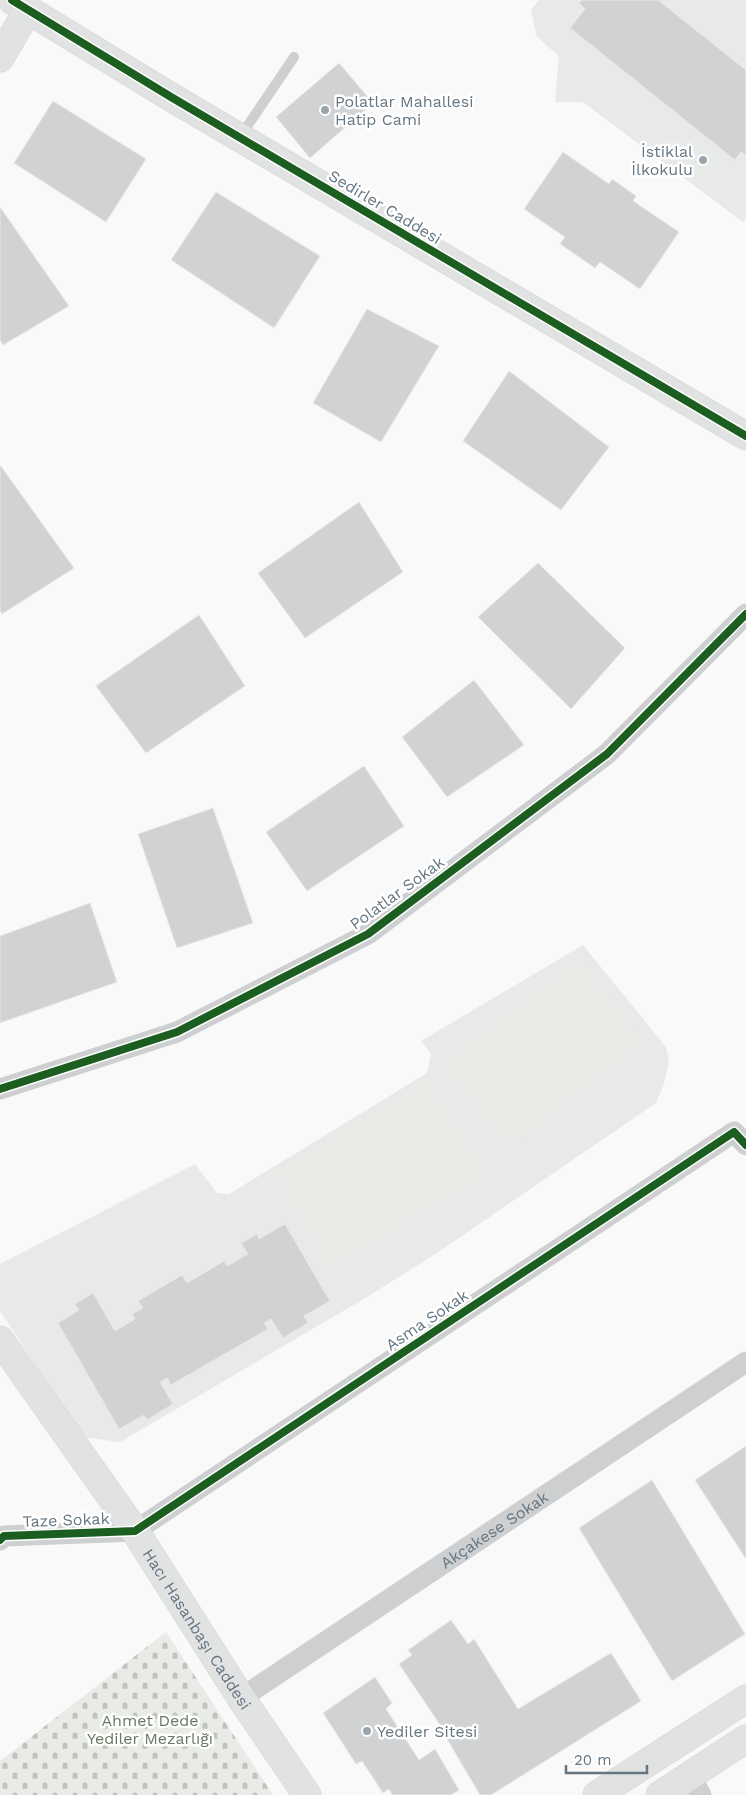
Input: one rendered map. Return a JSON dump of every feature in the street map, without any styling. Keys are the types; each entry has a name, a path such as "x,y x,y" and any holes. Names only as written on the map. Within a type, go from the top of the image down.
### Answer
{"street":[{"path":"0,58 26,3"},
{"name":"Sedirler Caddesi","path":"26,3 239,137 746,436"},
{"name":"Polatlar Sokak","path":"0,1090 177,1032 368,934 607,754 746,614"},
{"name":"Asma Sokak","path":"135,1531 740,1138"},
{"name":"Hacı Hasanbaşı Caddesi","path":"0,1340 135,1531 241,1698 307,1795"},
{"name":"Akçakese Sokak","path":"241,1698 746,1362"},
{"name":"Taze Sokak","path":"0,1540 4,1536 135,1531"},
{"path":"597,1795 746,1699"},
{"path":"660,1795 696,1785 746,1740"}],"lane":[{"path":"239,137 294,57"}],"shaded area":[{"name":"İstiklal İlkokulu","path":"539,0 746,0 746,218 743,222 583,102 555,102 559,56 537,37 531,10"},
{"path":"583,945 666,1047 669,1061 664,1084 656,1103 437,1253 362,1300 120,1442 83,1437 0,1311 0,1264 195,1164 217,1193 229,1194 427,1073 431,1054 421,1041"}],"green space":[{"path":"579,960 642,1044 508,1146 444,1063"},
{"path":"428,1080 484,1173 331,1266 276,1172"},
{"name":"Ahmet Dede Yediler Mezarlığı","path":"166,1632 273,1795 0,1795 0,1761"}],"building":[{"path":"582,0 658,0 746,70 746,155 741,152 735,160 570,28 585,9 579,3"},
{"name":"Polatlar Mahallesi Hatip Cami","path":"339,63 373,103 310,158 276,117"},
{"path":"53,101 146,159 106,222 14,163"},
{"path":"563,152 609,184 612,179 636,196 633,201 679,232 640,289 600,262 595,268 560,244 565,237 524,209"},
{"path":"216,192 320,256 274,328 171,260"},
{"path":"0,207 69,306 3,345 0,340"},
{"path":"367,309 439,346 381,442 313,403"},
{"path":"509,371 609,447 561,510 463,441"},
{"path":"0,465 74,568 2,614 0,611"},
{"path":"359,502 403,572 305,638 258,573"},
{"path":"538,563 625,648 571,709 478,617"},
{"path":"199,615 245,686 146,753 96,686"},
{"path":"474,680 524,745 447,797 402,737"},
{"path":"364,766 404,826 307,891 266,832"},
{"path":"213,808 253,923 177,948 138,834"},
{"path":"90,903 117,982 0,1023 0,936"},
{"path":"285,1224 330,1301 304,1316 308,1323 283,1338 271,1319 264,1323 268,1329 171,1385 167,1378 160,1382 173,1404 147,1420 144,1415 119,1429 58,1323 79,1310 75,1304 93,1293 115,1331 135,1319 132,1314 143,1308 138,1301 182,1275 187,1283 224,1261 227,1266 248,1254 241,1243 257,1234 259,1239"},
{"path":"746,1446 746,1559 695,1480"},
{"path":"652,1480 745,1634 672,1681 579,1528"},
{"path":"451,1620 468,1644 474,1639 518,1709 611,1653 641,1701 491,1795 480,1795 447,1739 449,1738 399,1664 412,1655 408,1650"},
{"name":"Yediler Sitesi","path":"375,1677 392,1703 386,1709 419,1760 435,1749 459,1790 451,1795 392,1795 389,1789 383,1793 362,1761 356,1764 323,1713"}],"cycle path":[{"path":"12,0 171,97 746,436"},
{"path":"0,1089 177,1032 368,934 607,754 746,614"},
{"path":"0,1540 4,1536 135,1531 734,1132 746,1145"}],"place":[{"name":"Polatlar Mahallesi Hatip Cami","path":"325,110"},
{"name":"İstiklal İlkokulu","path":"703,160"},
{"name":"Yediler Sitesi","path":"367,1731"}]}
